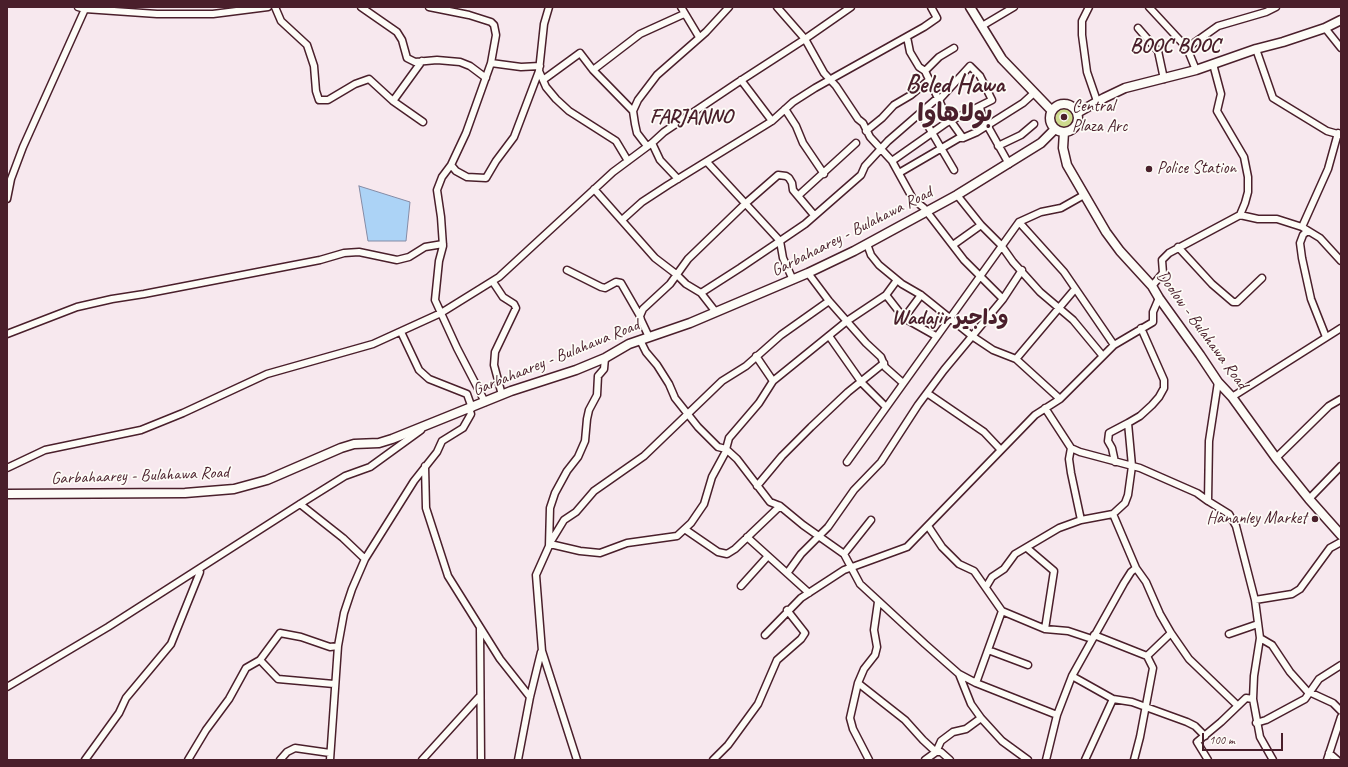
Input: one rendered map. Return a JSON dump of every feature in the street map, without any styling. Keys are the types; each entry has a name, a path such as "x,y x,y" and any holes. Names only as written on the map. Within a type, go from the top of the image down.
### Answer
{"main road":[{"path":"970,7 1002,59 1052,111"},
{"path":"1077,113 1097,101 1125,88 1196,70 1256,49 1325,28 1341,20"},
{"path":"1066,104 1074,107 1077,113 1076,125 1069,131 1064,132 1055,129 1050,120 1052,111 1058,105 1066,104"},
{"name":"Garbahaarey - Bulahawa Road","path":"7,494 185,493 245,487 267,480 341,448 354,444 379,443 471,409 502,395 605,358 620,348 690,323 793,280 867,244 957,195 1041,143 1055,129"},
{"name":"Doolow - Bulahawa Road","path":"1064,132 1063,148 1065,160 1084,195 1120,251 1152,286 1218,382 1232,397 1276,458 1309,499 1341,535"}],"street":[{"path":"78,7 85,9 157,14 268,7"},
{"path":"275,7 281,21 307,45 314,66 316,91 319,100 328,100 355,84 370,79 393,101 423,122"},
{"path":"360,7 397,32 402,40 407,58 415,62 441,60 460,62 470,66 486,78"},
{"path":"430,7 469,15 491,22 494,25 496,35 491,64 466,133 451,165 442,177 437,190 443,244 439,261 435,300 485,402"},
{"path":"549,7 543,29 540,69 542,80 553,95 569,111 616,141 628,161"},
{"path":"681,7 699,37"},
{"path":"633,111 643,91 657,75 699,37 729,7"},
{"path":"777,7 805,39 819,66 829,80 836,86 858,119 863,123 866,131 892,161 913,199 926,212 964,260 1003,299"},
{"path":"622,220 642,202 772,121 785,109 829,80 895,42 907,37 937,18 931,7"},
{"path":"982,26 1014,7"},
{"path":"1089,7 1082,21 1082,35 1087,72 1097,101"},
{"path":"1149,7 1187,48 1196,70"},
{"path":"1187,48 1218,26 1266,12 1276,7"},
{"path":"7,468 45,450 141,430 183,413 267,374 356,350 401,332 441,313 493,282 594,189 650,145 664,132 805,39 847,8"},
{"path":"7,199 11,179 23,147 85,9"},
{"path":"593,70 640,34 684,14"},
{"path":"1138,28 1158,51 1164,79"},
{"path":"1325,28 1341,48"},
{"path":"907,37 910,52 919,67 925,72 945,113 963,138"},
{"path":"925,72 939,57 954,48"},
{"path":"1256,49 1273,98 1327,131 1339,134 1328,169 1304,229 1300,243 1311,299 1326,337"},
{"path":"542,80 580,53 593,70 633,111 637,133 650,145 660,160 678,179"},
{"path":"393,101 422,61"},
{"path":"491,64 540,69"},
{"path":"1152,286 1163,273 1162,260 1178,247 1209,233 1240,215 1248,192 1244,157 1217,111 1221,94 1213,64"},
{"path":"701,293 799,229 861,175 865,166 897,133 921,114 934,101 939,100 970,66 980,76 992,100 932,132 926,139 892,161"},
{"path":"451,165 456,171 467,177 486,178 518,130 540,69"},
{"path":"741,80 772,121"},
{"path":"866,131 882,118 894,105 911,96 929,80"},
{"path":"899,173 959,138 963,138 987,125 1023,103 1034,94"},
{"path":"980,107 987,125 1008,164"},
{"path":"785,109 796,126 802,143 824,174"},
{"path":"921,114 954,170"},
{"path":"998,146 1021,135 1034,124"},
{"path":"799,195 824,174 856,143"},
{"path":"708,162 780,241 783,258 793,280"},
{"path":"640,316 643,310 670,284 688,259 746,202 778,175 789,178 792,183 793,190 799,195 814,215"},
{"path":"594,189 655,258 676,274 686,284 701,293 716,311"},
{"path":"957,195 981,225 1001,245 1008,256 1040,292 1073,320 1102,355"},
{"path":"847,462 885,406 936,336 950,320 1001,245 1019,222 1041,212 1061,208 1084,195"},
{"path":"1240,215 1258,219 1277,219 1304,229 1320,238 1341,261"},
{"path":"1019,222 1064,272 1114,345"},
{"path":"953,245 981,225"},
{"path":"7,334 77,307 112,299 313,262 344,253 359,252 397,260 409,257 425,247 443,244"},
{"path":"867,244 871,255 879,265 897,280 921,295 950,320 993,350 1016,359 1060,399"},
{"path":"1178,247 1212,284 1233,302 1237,302 1262,278"},
{"path":"567,270 605,288 616,282 621,283 640,316 649,337"},
{"path":"788,572 806,549 820,536 838,514 854,490 881,462 927,393 1003,299 1022,270"},
{"path":"808,273 829,301 866,343 881,357 888,371 903,383"},
{"path":"549,545 580,551 600,552 627,542 677,536 686,530 704,504 712,477 726,449 731,434 759,403 772,381 847,321 886,295 897,280"},
{"path":"493,282 503,296 514,304 516,308 495,352 494,365 502,395"},
{"path":"1016,359 1075,289"},
{"path":"886,295 904,318 936,336"},
{"path":"904,318 921,295"},
{"path":"765,635 787,610 809,593 851,566 907,547 1000,449 1045,408 1060,399 1076,384 1102,355 1114,345 1153,322 1153,312 1159,298"},
{"path":"577,760 542,651 536,575 549,545 564,520 576,512 590,495 644,456 722,381 740,370 792,327 829,301"},
{"path":"1115,462 1112,448 1108,441 1110,433 1140,416 1159,398 1164,388 1164,380 1141,328"},
{"path":"1232,397 1341,328"},
{"path":"330,760 334,684 338,646 344,613 365,559 414,481 442,441 463,428 471,414 467,394 429,379 419,370 401,332"},
{"path":"829,336 862,383 885,406"},
{"path":"640,340 646,352 662,371 675,398 687,413 718,447 726,449 753,478 757,486 770,502 780,506 803,525 844,554 857,580 878,602 959,674 976,683 1057,715"},
{"path":"756,356 772,381"},
{"path":"549,545 550,508 552,500 556,489 578,457 585,441 586,419 597,395 598,376 604,369 605,358"},
{"path":"757,486 782,456 811,427 848,392 862,383 884,364"},
{"path":"1208,501 1209,442 1218,382"},
{"path":"927,393 984,432 1000,449"},
{"path":"1276,458 1329,406 1341,399"},
{"path":"1045,408 1071,448 1140,468 1183,487 1229,514 1236,526 1255,600 1260,638 1253,684 1253,699 1256,722 1260,737 1273,760"},
{"path":"986,587 992,577 1004,569 1015,554 1059,528 1081,520 1113,514 1126,500 1132,466 1128,423"},
{"path":"7,687 108,627 345,476 370,467 427,425"},
{"path":"1071,448 1069,459 1070,474 1081,520"},
{"path":"425,466 426,508 448,576 500,658 530,697"},
{"path":"1309,499 1341,466"},
{"path":"300,504 343,538 365,559"},
{"path":"686,530 718,552 724,554 735,549 780,506"},
{"path":"1113,514 1136,568 1146,582 1160,614 1171,633 1189,659 1237,704"},
{"path":"844,554 871,520"},
{"path":"928,526 942,547 959,564 974,571 1002,611 1045,629 1068,631 1093,637 1147,656 1153,668 1134,760"},
{"path":"747,537 788,572 809,593"},
{"path":"1255,600 1292,594 1300,588 1330,548 1341,542"},
{"path":"1027,548 1054,571 1045,629"},
{"path":"741,586 768,556"},
{"path":"1046,760 1057,715 1072,676 1131,572 1136,568"},
{"path":"85,760 119,713 126,698 171,644 200,572 198,570"},
{"path":"869,760 853,729 850,718 858,683 864,669 875,655 877,647 874,630 878,602"},
{"path":"713,760 728,745 758,704 777,660 801,640 805,633 787,610"},
{"path":"976,683 1002,611"},
{"path":"1229,634 1258,624"},
{"path":"480,628 481,760"},
{"path":"188,760 206,730 229,699 246,668 260,660 280,633 301,637 330,647 338,646"},
{"path":"1147,656 1171,633"},
{"path":"1260,638 1272,645 1290,672 1307,691 1333,703 1341,711"},
{"path":"988,650 1028,665"},
{"path":"518,760 530,697 542,651"},
{"path":"260,660 278,679 334,684"},
{"path":"1256,722 1266,720 1283,709 1300,702 1312,692 1319,679 1341,665"},
{"path":"959,674 971,704 981,718 1002,741 1028,760"},
{"path":"1072,676 1113,699 1146,707 1195,726 1205,736"},
{"path":"858,683 905,720 922,740 936,752 941,752 950,760"},
{"path":"422,760 480,696"},
{"path":"1208,760 1197,742 1221,722 1237,704 1246,698 1253,699"},
{"path":"1085,760 1113,699"},
{"path":"1327,760 1341,717"},
{"path":"924,760 936,752 941,741 953,732 966,729 981,718"},
{"path":"280,760 287,752 295,748 330,753"},
{"path":"1329,753 1337,760"}],"green space":[{"path":"1061,108 1069,108 1075,114 1075,122 1069,128 1061,128 1055,122 1055,114"}],"water":[{"path":"359,186 410,202 406,241 368,241"}],"place":[{"name":"Central Plaza Arc","path":"1064,117"},
{"name":"Police Station","path":"1149,169"},
{"name":"Hananley Market","path":"1315,519"}],"district":[{"name":"BOOC BOOC","path":"1175,46"},
{"name":"Beled Hawa بولاهاوا","path":"955,100"},
{"name":"FARJANNO","path":"691,117"},
{"name":"Wadajir وداجير","path":"950,318"}]}
